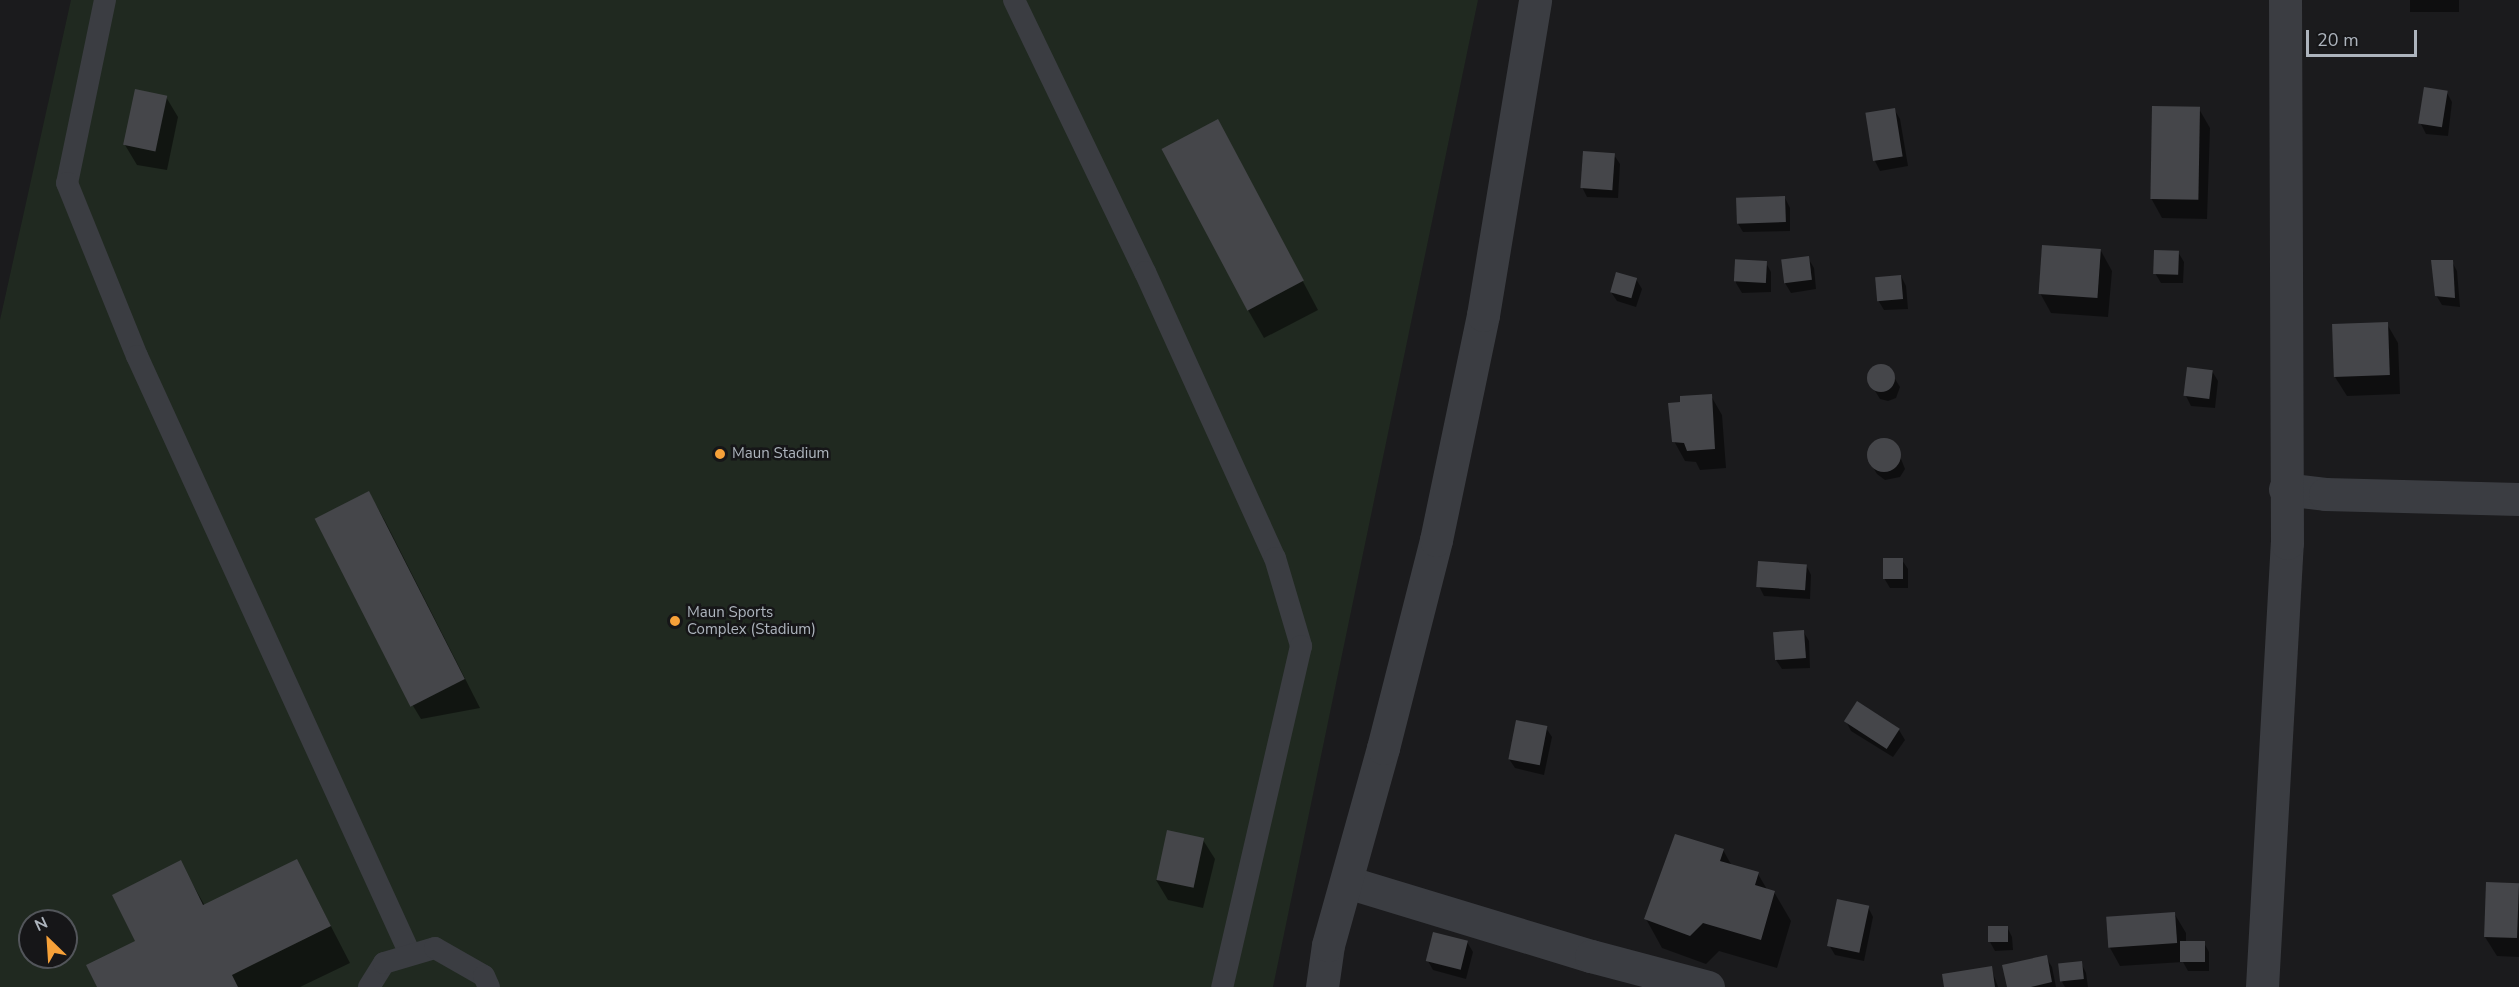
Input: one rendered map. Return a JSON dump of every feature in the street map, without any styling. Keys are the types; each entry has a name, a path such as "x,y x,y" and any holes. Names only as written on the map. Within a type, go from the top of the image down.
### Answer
{"street":[{"path":"1322,987 1328,945 1347,882 1436,540 1483,315 1535,0"},
{"path":"2262,987 2287,543 2285,489 2285,0"},
{"path":"2285,489 2325,494 2519,499"},
{"path":"1347,882 1694,985"}],"lane":[{"path":"105,0 67,183 137,356 410,954"},
{"path":"1014,0 1145,273 1275,558 1301,646 1222,987"},
{"path":"369,987 384,963 435,948 484,976 489,987"}],"shaded area":[{"name":"Maun Sports Complex (Stadium)","path":"71,0 1478,0 1273,987 0,987 0,320"}],"building":[{"path":"2424,87 2448,91 2442,127 2418,124"},
{"path":"135,89 167,96 155,152 123,145"},
{"path":"2152,106 2200,107 2198,200 2150,199"},
{"path":"1895,108 1903,156 1873,161 1865,113"},
{"path":"1218,119 1304,281 1247,311 1161,149"},
{"path":"1583,151 1615,153 1612,190 1580,188"},
{"path":"1785,196 1786,222 1737,224 1736,198"},
{"path":"2042,245 2101,249 2097,298 2039,294"},
{"path":"2154,250 2179,251 2178,275 2153,274"},
{"path":"1809,256 1812,280 1784,283 1781,259"},
{"path":"1735,259 1767,261 1766,283 1734,281"},
{"path":"2431,260 2453,260 2455,298 2435,296"},
{"path":"1616,272 1637,278 1631,298 1610,292"},
{"path":"1901,275 1903,299 1877,301 1875,277"},
{"path":"2388,322 2390,375 2334,377 2332,324"},
{"path":"1881,364 1891,368 1895,378 1891,388 1881,392 1871,388 1867,378 1871,368"},
{"path":"2187,367 2213,370 2209,399 2183,396"},
{"path":"1712,394 1715,449 1687,451 1684,443 1672,442 1668,403 1680,402 1680,396"},
{"path":"1884,438 1896,443 1901,455 1896,467 1884,472 1872,467 1867,455 1872,443"},
{"path":"369,491 465,679 410,707 315,519"},
{"path":"1883,558 1903,558 1903,579 1883,579"},
{"path":"1758,561 1807,564 1805,590 1756,587"},
{"path":"1804,630 1806,658 1775,660 1773,632"},
{"path":"1857,701 1900,729 1887,749 1844,721"},
{"path":"1516,720 1547,726 1540,765 1508,759"},
{"path":"1167,830 1204,838 1194,888 1156,880"},
{"path":"1675,834 1724,849 1720,861 1759,872 1755,885 1775,891 1761,940 1703,923 1690,936 1644,919"},
{"path":"297,859 331,926 232,975 238,987 97,987 86,965 135,941 112,895 181,860 203,905"},
{"path":"2486,882 2519,883 2517,938 2484,937"},
{"path":"1837,899 1869,906 1859,953 1827,946"},
{"path":"2175,912 2177,943 2108,948 2106,917"},
{"path":"1988,926 2008,926 2008,942 1988,942"},
{"path":"1433,932 1468,941 1461,970 1426,961"},
{"path":"2180,941 2205,941 2205,962 2180,962"},
{"path":"2047,955 2052,982 2031,987 2007,987 2002,965"},
{"path":"2082,961 2084,979 2060,981 2058,964"},
{"path":"1992,966 1995,987 1944,987 1942,974"}],"place":[{"name":"Maun Stadium","path":"720,454"},
{"name":"Maun Sports Complex (Stadium)","path":"675,621"}]}
